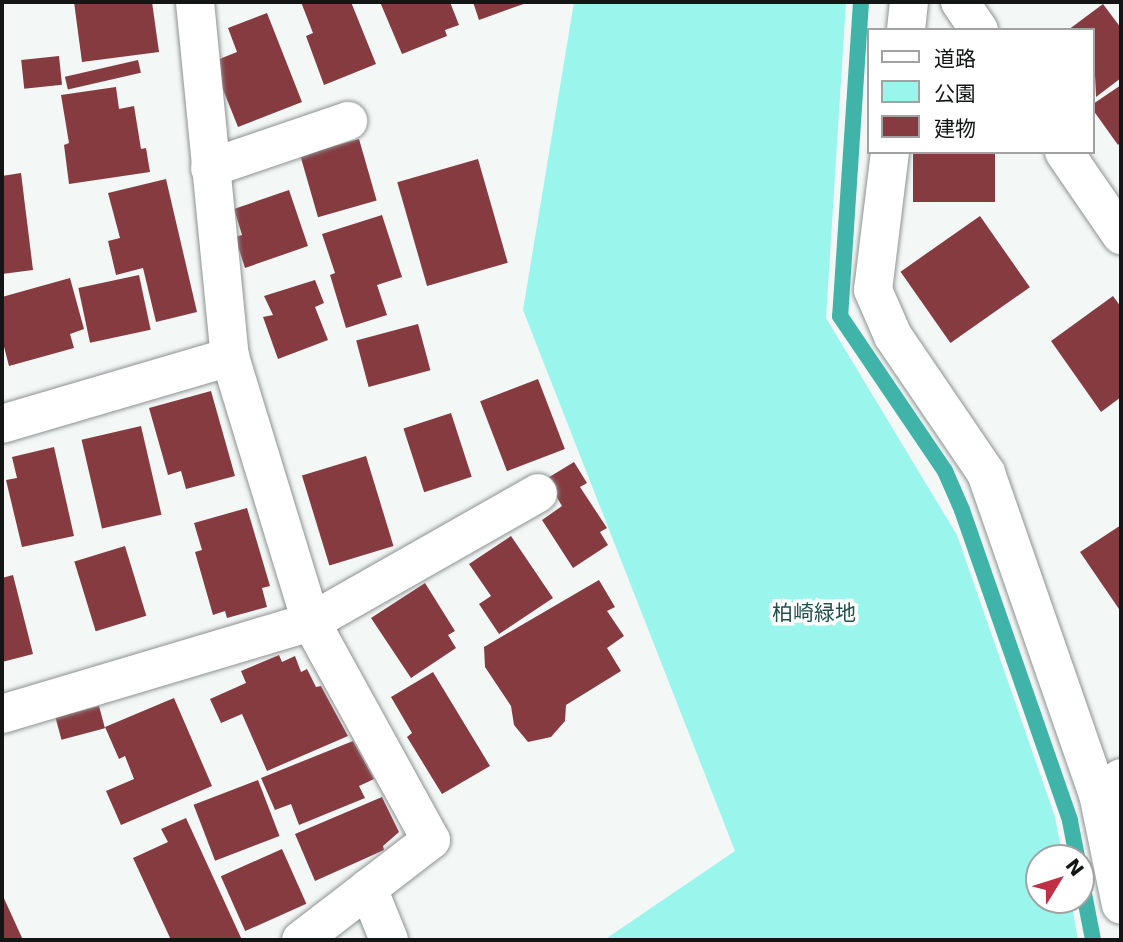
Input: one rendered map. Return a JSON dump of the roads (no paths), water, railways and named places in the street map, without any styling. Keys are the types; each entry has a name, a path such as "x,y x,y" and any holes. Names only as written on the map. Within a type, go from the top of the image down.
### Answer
{"street":[{"path":"196,2 230,357 311,622 431,840 301,940"},
{"path":"906,28 909,2"},
{"path":"960,2 978,28"},
{"path":"210,169 348,121"},
{"path":"890,154 873,290 892,336 986,473 1110,786 1121,905"},
{"path":"1065,154 1121,235"},
{"path":"2,424 230,357"},
{"path":"2,714 311,622 538,494"},
{"path":"368,888 389,940"}],"waterway":[{"path":"861,2 840,316 945,471 962,510 1070,821 1074,844"},
{"path":"1088,914 1093,940"}],"park label":[{"name":"柏崎緑地","path":"814,613"}]}
